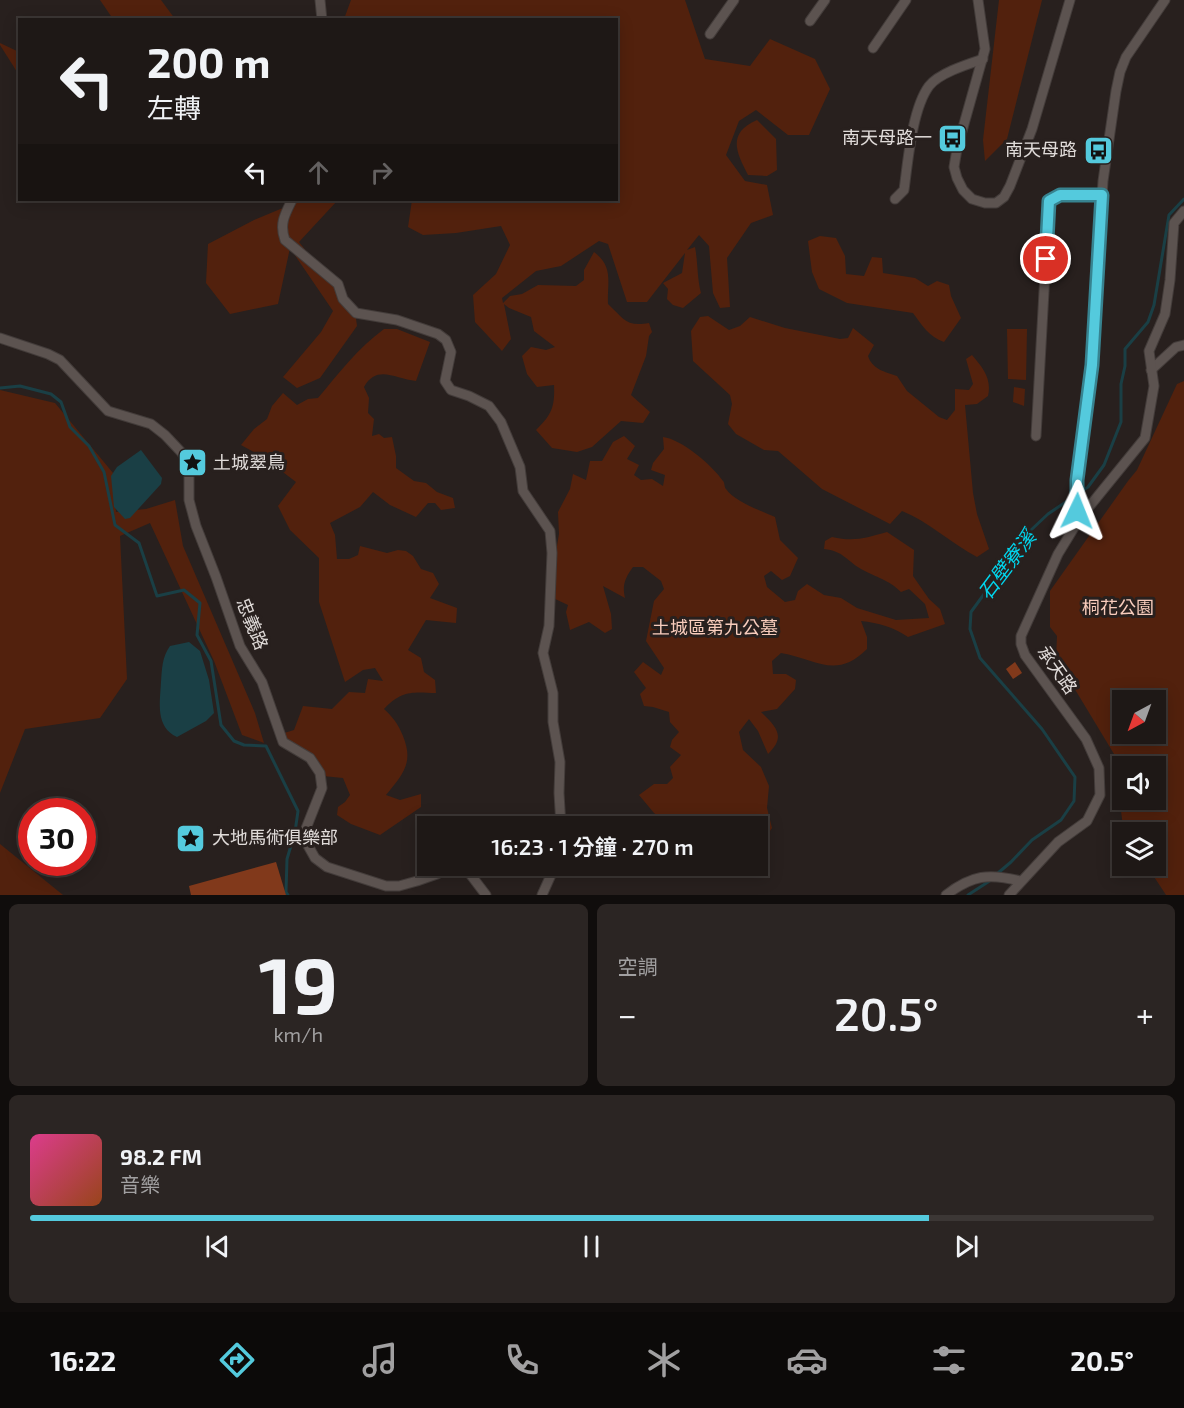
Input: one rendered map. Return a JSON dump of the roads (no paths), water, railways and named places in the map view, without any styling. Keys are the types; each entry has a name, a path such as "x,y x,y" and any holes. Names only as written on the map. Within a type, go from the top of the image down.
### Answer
{"street":[{"path":"320,0 322,18"},
{"path":"710,34 734,0"},
{"path":"810,21 825,0"},
{"path":"873,48 906,0"},
{"path":"978,0 985,49 954,167 963,190 972,199 985,204 996,203 1004,197 1010,186 1032,129 1070,0"},
{"path":"1078,514 1077,480 1092,365 1102,195 1120,72 1126,57 1165,0"},
{"path":"895,199 904,190 918,110 930,84 957,68 983,58"},
{"path":"1036,436 1049,201 1060,195 1102,195"},
{"path":"292,201 281,230 285,240 338,284 343,299 356,313 397,320 446,339 452,352 446,381 451,390 470,396 489,406 501,422 520,467 523,491 550,531 552,553 549,626 543,653 553,693 553,722 560,762 560,816"},
{"name":"承天路","path":"1009,895 1058,842 1087,821 1100,795 1099,768 1086,739 1025,656 1021,636 1078,514 1109,484 1145,438 1154,386 1149,351 1165,314 1174,223 1184,211"},
{"name":"忠義路","path":"0,338 60,360 108,411 151,424 182,453 189,467 189,500 196,526 240,646 262,682 283,742 310,758 320,773 322,788 305,831 306,842 315,858 327,867 386,886 399,886 431,876"},
{"path":"1151,369 1176,347 1184,345"},
{"path":"472,876 486,895"},
{"path":"542,895 551,876"},
{"path":"945,895 959,885 979,877 1000,876 1020,881"}],"water":[{"path":"141,450 162,478 161,484 130,518 125,519 114,507 111,476 117,467"},
{"path":"189,642 200,651 209,680 214,713 206,721 177,737 165,727 160,713 162,668 165,654 170,646"}],"waterway":[{"name":"石壁寮溪","path":"998,873 1032,840 1061,820 1074,801 1075,777 1042,729 980,658 970,629 971,612 1030,531 1048,514 1088,487 1104,465 1121,422 1121,384 1125,366 1125,349 1148,322 1154,305 1169,215 1184,199"},
{"path":"0,388 20,386 51,394 61,402 70,427 89,446 104,472 115,525 139,543 157,596 184,590 200,603 197,635 211,661 221,725 234,741 244,745 266,746 298,811 287,859 286,892 288,895"},
{"name":"石壁寮溪","path":"968,895 991,880"}],"place":[{"name":"南天母路一","path":"953,138"},
{"name":"南天母路","path":"1098,150"},
{"name":"土城翠鳥","path":"192,463"},
{"name":"大地馬術俱樂部","path":"191,838"}],"park label":[{"name":"桐花公園","path":"1118,608"},
{"name":"土城區第九公墓","path":"715,628"}]}
